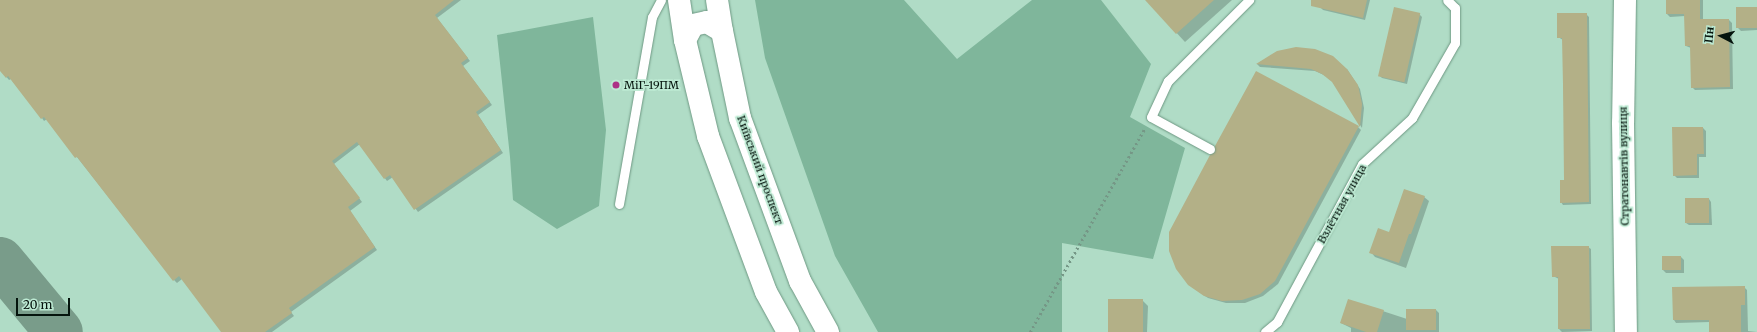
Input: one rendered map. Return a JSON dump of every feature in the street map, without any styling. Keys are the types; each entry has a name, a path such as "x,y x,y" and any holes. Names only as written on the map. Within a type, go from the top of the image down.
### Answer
{"main road":[{"path":"679,0 685,40 708,136 766,292 788,332"},
{"name":"Київський проспект","path":"717,0 722,32 740,118 800,281 828,332"},
{"path":"1616,0 1623,123"},
{"name":"Стратонавтів вулиця","path":"1624,0 1623,123 1626,332"},
{"path":"685,40 693,25 707,22 722,32"}],"lane":[{"path":"619,204 652,17 661,0"},
{"path":"1210,149 1151,117 1168,81 1249,0"},
{"name":"Взлётная улица","path":"1265,332 1277,322 1362,164 1412,118 1455,43 1455,8 1447,0"}],"path":[{"path":"1030,332 1151,117"}],"green space":[{"path":"755,0 904,0 957,59 1032,0 1101,0 1151,64 1130,117 1185,148 1153,259 1062,243 1062,332 878,332 835,256 765,58"},
{"path":"593,17 606,130 599,206 557,229 513,200 497,35"}],"building":[{"path":"0,0 454,0 435,15 468,58 461,63 490,102 476,112 501,150 414,210 390,175 384,179 357,142 332,161 360,198 348,207 375,247 289,308 292,313 265,332 221,332 179,276 173,281 77,157 75,158 44,117 41,119 8,76 6,78 0,71"},
{"path":"1145,0 1214,0 1176,34"},
{"path":"1311,0 1367,0 1363,18 1311,6"},
{"path":"1666,0 1700,0 1700,19 1729,19 1730,87 1691,88 1690,46 1685,46 1684,14 1666,14"},
{"path":"1394,7 1420,13 1404,82 1378,76"},
{"path":"1736,7 1757,7 1757,28 1736,28"},
{"path":"1557,13 1587,13 1589,202 1560,203 1560,180 1564,180 1563,85 1562,38 1557,38"},
{"path":"1296,47 1315,49 1333,56 1347,69 1358,85 1362,104 1360,127 1332,82 1322,74 1311,69 1256,64 1277,51"},
{"path":"1256,71 1359,126 1275,281 1260,294 1242,300 1222,301 1204,296 1188,285 1176,269 1169,251 1169,232 1210,155 1215,152 1215,146"},
{"path":"1672,127 1703,127 1704,154 1697,154 1697,175 1673,176"},
{"path":"1404,189 1425,196 1399,263 1369,253 1378,228 1389,232"},
{"path":"1685,198 1709,198 1709,223 1685,223"},
{"path":"1551,246 1589,246 1590,329 1558,329 1558,277 1552,277"},
{"path":"1662,256 1681,256 1681,270 1662,270"},
{"path":"1745,286 1745,305 1741,305 1741,332 1709,332 1709,320 1673,320 1672,287"},
{"path":"1108,299 1143,299 1143,332 1108,332"},
{"path":"1348,299 1384,310 1377,332 1366,332 1340,323"},
{"path":"1406,309 1436,309 1436,330 1406,330"}],"taxiway":[{"path":"0,261 59,332"}],"place":[{"name":"МіГ-19ПМ","path":"616,85"}]}
